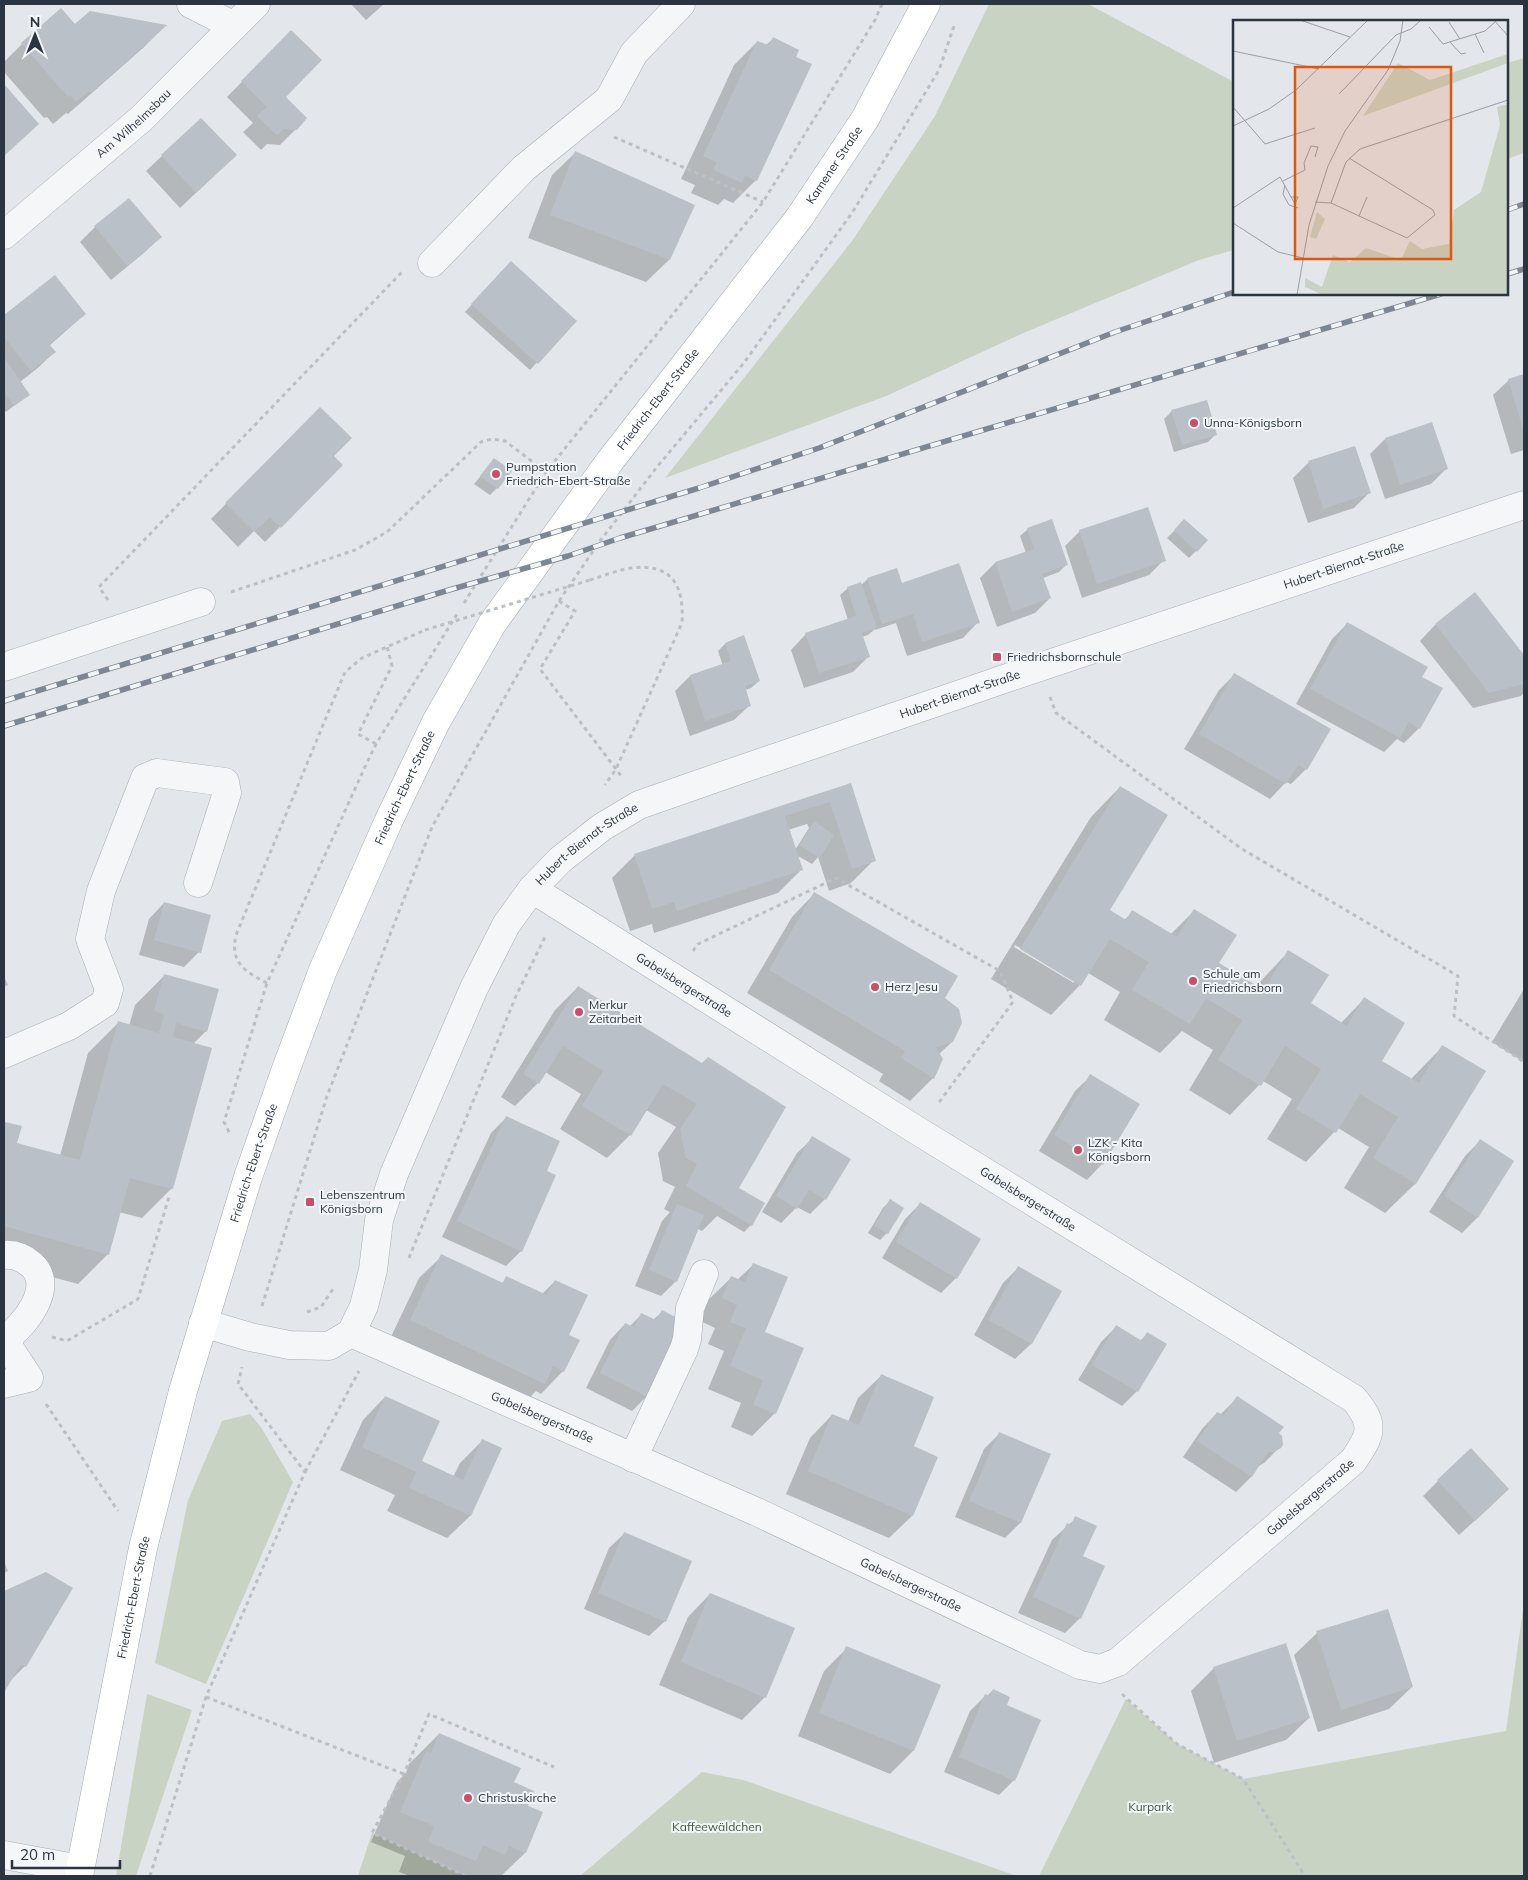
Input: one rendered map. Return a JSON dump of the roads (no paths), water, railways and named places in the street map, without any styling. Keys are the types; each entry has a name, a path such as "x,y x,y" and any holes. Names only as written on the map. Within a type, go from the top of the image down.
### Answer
{"main road":[{"name":"Kamener Straße","path":"724,316 799,218 865,119 926,4"},
{"name":"Friedrich-Ebert-Straße","path":"80,1873 143,1548 183,1392 248,1177 323,970 389,820 436,722 492,624 610,461 724,316"}],"street":[{"path":"191,4 234,26"},
{"name":"Am Wilhelmsbau","path":"4,234 141,119 256,4"},
{"path":"432,263 524,168 609,99 634,52 681,4"},
{"name":"Hubert-Biernat-Straße","path":"532,889 560,860 602,827 639,805 1038,668 1524,505"},
{"path":"4,667 201,602"},
{"path":"4,1054 69,1026 105,1003 109,988 90,939 101,891 145,778 157,773 225,782 227,793 198,883"},
{"path":"203,1323 289,1345 329,1346 362,1339 364,1306 373,1270 379,1220 394,1174 474,988 506,925 532,889"},
{"name":"Gabelsbergerstraße","path":"362,1339 757,1512 1080,1665 1100,1669 1118,1662 1353,1461 1366,1442 1369,1428 1366,1414 1354,1399 918,1131 532,889"},
{"path":"4,1255 18,1256 29,1262 36,1269 42,1284 34,1306 8,1336 17,1381"},
{"path":"633,1458 684,1349 687,1339 690,1308 704,1274"},
{"path":"4,1855 80,1873"}],"railway":[{"path":"1508,210 1524,204"},
{"path":"1508,274 1524,269"},
{"path":"4,701 699,488 819,448 1115,332 1233,292"},
{"path":"4,726 449,590 568,556 620,538 1438,295"}],"place":[{"name":"Unna-Königsborn","path":"1194,423"},
{"name":"Pumpstation Friedrich-Ebert-Straße","path":"496,474"},
{"name":"Friedrichsbornschule","path":"997,657"},
{"name":"Schule am Friedrichsborn","path":"1193,981"},
{"name":"Herz Jesu","path":"875,987"},
{"name":"Merkur Zeitarbeit","path":"579,1012"},
{"name":"LZK - Kita Königsborn","path":"1078,1150"},
{"name":"Lebenszentrum Königsborn","path":"310,1202"},
{"name":"Christuskirche","path":"468,1798"}],"park label":[{"name":"Kurpark","path":"1150,1807"},
{"name":"Kaffeewäldchen","path":"717,1827"}]}
